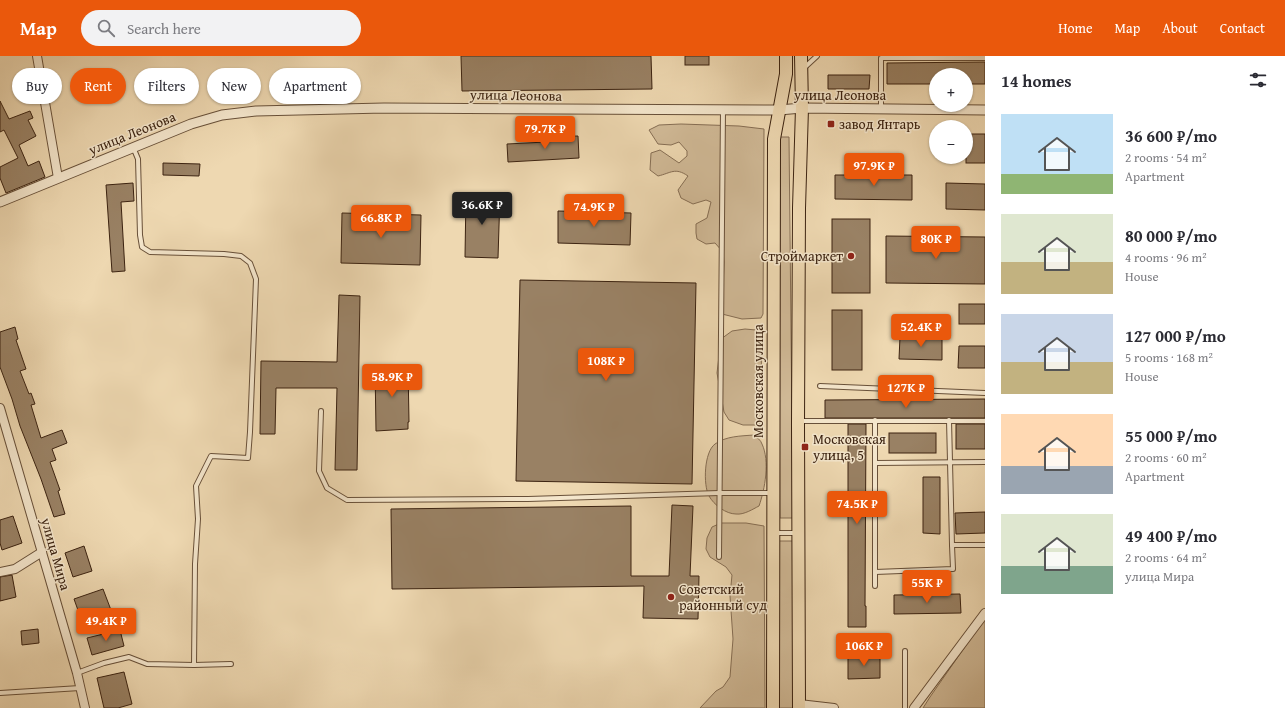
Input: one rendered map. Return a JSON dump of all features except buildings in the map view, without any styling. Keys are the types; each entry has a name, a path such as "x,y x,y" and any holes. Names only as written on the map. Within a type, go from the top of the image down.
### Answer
{"main road":[{"name":"Московская улица","path":"773,708 773,166 774,139 778,110 786,74 786,56"},
{"path":"799,706 798,421 799,208 802,108 801,56"}],"street":[{"path":"37,56 57,179"},
{"name":"улица Леонова","path":"0,202 133,147 199,122 222,115 256,111 384,108 723,110 778,110 802,108 985,110"},
{"name":"улица Мира","path":"0,408 77,673 84,708"},
{"path":"0,572 15,569 42,552"},
{"path":"914,708 985,613"},
{"path":"799,706 834,708"}],"lane":[{"path":"801,71 817,56"},
{"path":"881,109 881,58 985,58"},
{"path":"719,557 723,110"},
{"path":"133,147 138,159 140,235 142,247 150,252 224,254 241,256 250,263 256,279 251,424 248,458 211,456 196,486 198,519 195,564 194,665"},
{"path":"820,386 985,393"},
{"path":"320,411 320,471 327,488 346,500 528,499 719,493 773,493"},
{"path":"875,420 875,586"},
{"path":"875,572 953,569 949,420"},
{"path":"798,421 985,421"},
{"path":"875,463 985,462"},
{"path":"773,533 798,533"},
{"path":"952,546 985,544"},
{"path":"905,651 905,708"},
{"path":"77,673 104,663 128,657 147,664 231,664"},
{"path":"0,692 80,688"}],"shaded area":[{"path":"681,124 739,126 764,129 763,314 761,318 742,319 722,314 723,252 715,243 706,244 697,239 696,233 696,224 707,218 711,202 706,200 693,204 681,198 678,190 688,176 684,173 676,171 658,176 650,170 651,153 660,150 679,163 687,156 687,151 679,142 671,145 658,144 649,130 659,125"},
{"path":"778,137 789,137 793,518 780,518"},
{"path":"745,329 756,330 761,333 762,415 759,425 743,425 729,420 724,412 717,373 721,339 732,331"},
{"path":"754,435 760,440 766,458 766,475 763,492 759,506 742,514 732,514 714,503 709,496 705,477 707,461 711,448 719,441 734,437"},
{"path":"721,523 746,523 764,526 765,708 700,708 716,691 723,687 730,677 733,639 730,596 732,575 726,567 710,557 706,549 707,538 712,527"},
{"path":"778,541 794,541 794,708 778,708"},
{"path":"985,618 985,708 923,708 930,697"}],"place":[{"name":"завод Янтарь","path":"831,124"},
{"name":"Строймаркет","path":"851,256"},
{"name":"Московская улица, 5","path":"805,447"},
{"name":"Советский районный суд","path":"671,597"}]}
